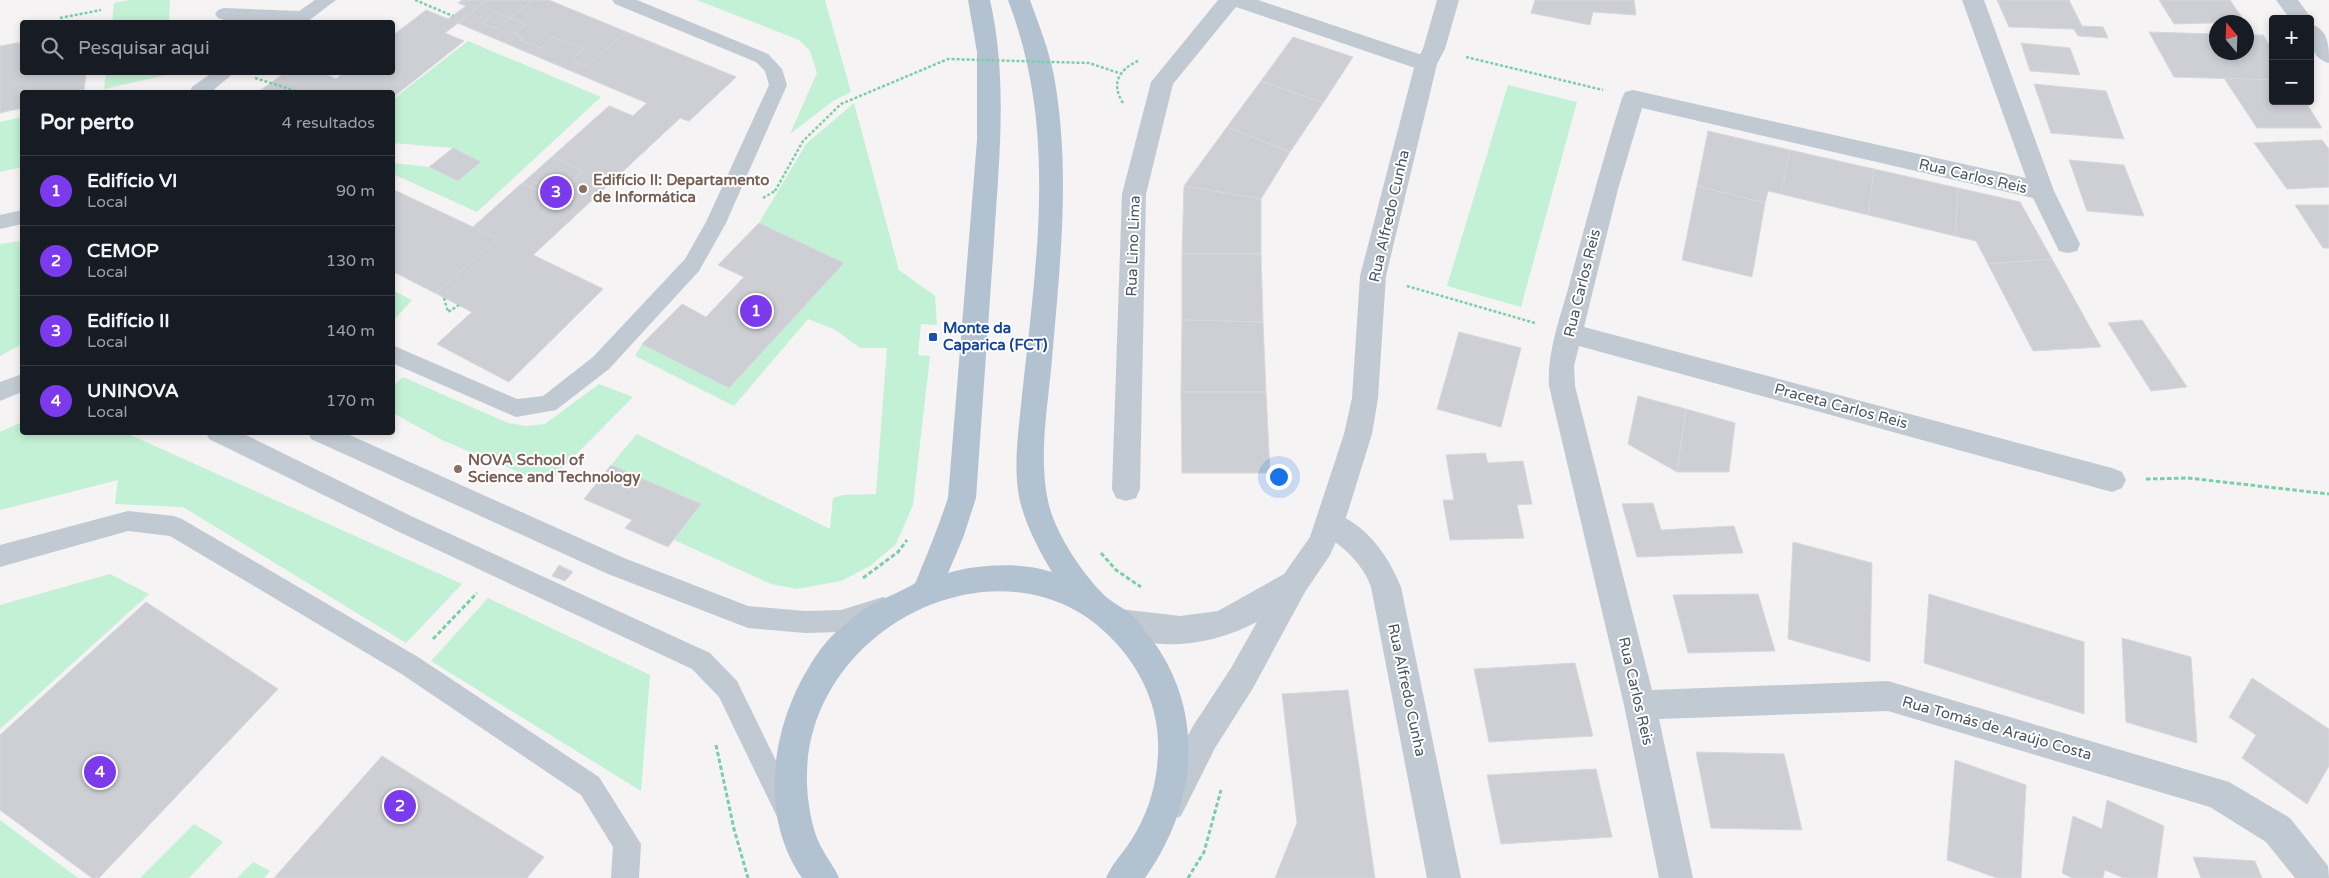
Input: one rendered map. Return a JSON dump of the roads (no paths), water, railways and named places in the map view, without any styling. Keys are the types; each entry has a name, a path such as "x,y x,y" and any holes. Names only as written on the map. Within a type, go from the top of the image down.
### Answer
{"main road":[{"path":"926,590 949,538 962,498 989,140 990,87 987,41 979,0"},
{"path":"1019,0 1037,54 1044,94 1051,174 1051,228 1030,456 1033,493 1039,518 1062,564 1092,602"},
{"path":"822,878 801,840 792,804 790,766 795,734 806,701 823,672 843,645 868,623 896,604 926,590 957,582 989,578 1025,579 1060,587 1092,602 1120,623 1143,649 1161,680 1172,715 1174,762 1170,791 1157,829 1136,864 1123,878"}],"street":[{"name":"Rua Lino Lima","path":"1126,489 1134,194 1162,82 1230,0"},
{"path":"1236,0 1430,57"},
{"name":"Rua Alfredo Cunha","path":"1157,829 1204,736 1242,678 1295,583 1320,546 1330,524 1358,434 1365,398 1373,276 1430,57 1448,0"},
{"path":"1972,0 2042,191 2068,244"},
{"path":"2287,0 2298,15"},
{"path":"2314,36 2329,56"},
{"name":"Rua Carlos Reis","path":"1676,878 1640,704 1562,386 1561,366 1569,333 1606,189 1633,98 2042,191"},
{"name":"Praceta Carlos Reis","path":"1569,333 2112,480"},
{"name":"Rua Alfredo Cunha","path":"1330,524 1352,536 1375,564 1384,581 1444,878"},
{"name":"Rua Alfredo Cunha","path":"1120,623 1184,630 1215,626 1253,608 1295,583"},
{"name":"Rua Tomás de Araújo Costa","path":"1640,704 1888,696 2218,793 2278,830 2316,878"}],"lane":[{"path":"224,12 299,20 327,0"},
{"path":"395,354 516,408 548,404 601,363 692,265 716,223 778,85 773,69 762,58 621,0"},
{"path":"203,90 222,75"},
{"path":"0,222 20,217"},
{"path":"223,435 403,523 701,661 728,689 742,714 801,840"},
{"path":"326,435 616,566 748,617 805,622 841,621 896,604"},
{"path":"0,556 128,521 174,526 409,665 590,786 627,844 626,878"}],"place":[{"name":"Edifício II: Departamento de Informática","path":"583,189"},
{"name":"Edifício II","path":"556,192"},
{"name":"Edifício VI","path":"756,311"},
{"name":"Monte da Caparica (FCT)","path":"933,337"},
{"name":"NOVA School of Science and Technology","path":"458,469"},
{"name":"UNINOVA","path":"100,772"},
{"name":"CEMOP","path":"400,806"}]}
